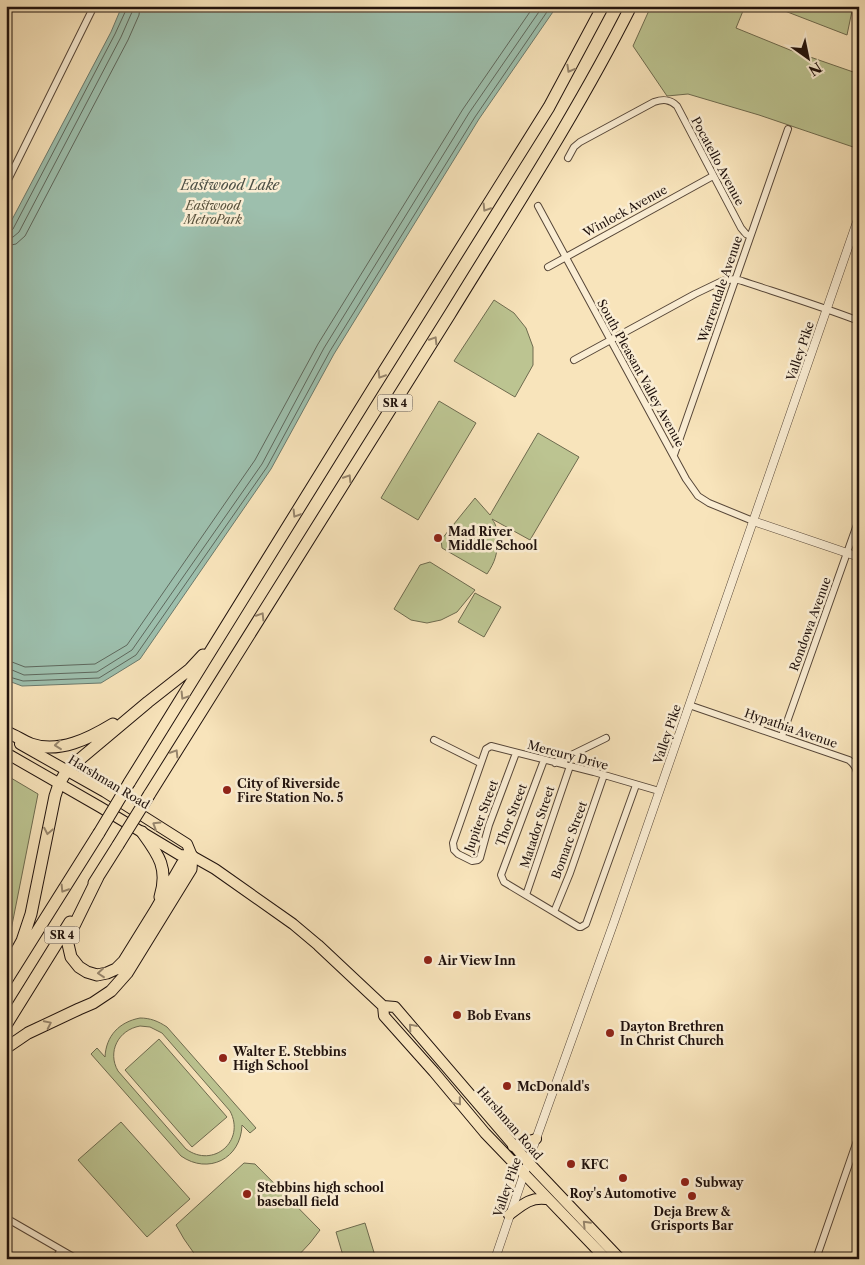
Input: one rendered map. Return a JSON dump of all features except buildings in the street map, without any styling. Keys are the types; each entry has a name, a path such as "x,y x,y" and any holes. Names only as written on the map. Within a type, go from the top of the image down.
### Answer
{"highway":[{"name":"SR 4","path":"6,981 549,107 603,6"},
{"name":"SR 4","path":"6,1025 561,134 605,57 631,6"},
{"path":"6,970 22,941 31,914 55,796 67,770 190,669 228,625"},
{"path":"6,734 32,744 61,746 97,734 148,702"},
{"path":"142,832 158,854 163,867 162,890 155,911"},
{"path":"98,877 71,932 68,944 71,957 79,967 97,975 116,969 124,961 182,864 192,856"},
{"path":"6,1048 28,1033 93,1003 111,991 127,973 191,869 192,856"}],"main road":[{"name":"Harshman Road","path":"6,734 105,792 187,844 192,856"},
{"name":"Harshman Road","path":"6,754 180,855 192,856 216,869 293,924 332,957 383,1006 395,1007 528,1162 620,1259"},
{"name":"Harshman Road","path":"383,1006 384,1016 485,1133 546,1199 606,1259"},
{"path":"514,1146 536,1138"},
{"path":"509,1214 527,1201 540,1198 546,1199"}],"street":[{"path":"6,184 94,6"},
{"name":"Pocatello Avenue","path":"568,158 574,147 580,142 654,102 670,101 677,106 741,228 750,236"},
{"name":"Warrendale Avenue","path":"674,456 788,130"},
{"name":"Winlock Avenue","path":"548,267 713,176"},
{"name":"South Pleasant Valley Avenue","path":"538,206 686,479 698,496 709,503 753,521"},
{"name":"Valley Pike","path":"494,1259 587,998 859,216"},
{"path":"574,360 695,294 722,281 735,279 859,321"},
{"name":"Rondowa Avenue","path":"782,736 859,519"},
{"path":"753,521 859,557"},
{"name":"Hypathia Avenue","path":"689,705 849,760 858,767 859,796"},
{"path":"555,763 606,738"},
{"path":"434,740 480,763"},
{"name":"Mercury Drive","path":"480,763 486,749 491,746 659,791"},
{"name":"Jupiter Street","path":"480,763 453,843 456,852 472,861 480,858 489,825 516,753"},
{"name":"Thor Street","path":"526,895 504,882 502,872 544,760"},
{"name":"Matador Street","path":"526,895 570,766"},
{"name":"Bomarc Street","path":"554,912 570,873 604,775"},
{"path":"526,895 577,927 581,928 586,924 636,785"},
{"path":"816,1259 859,1135"},
{"path":"6,1218 77,1259"},
{"path":"56,1259 61,1250"}],"green space":[{"path":"651,6 745,6 736,28 790,50 859,74 859,149 759,115 688,94 667,96 633,46"},
{"path":"772,6 853,6 847,35"},
{"path":"494,300 514,313 526,328 533,347 533,365 515,397 454,361"},
{"path":"439,401 476,423 418,520 381,498"},
{"path":"538,433 579,457 530,540 492,519 497,533 497,549 494,561 487,574 442,548 441,540 475,498 490,515"},
{"path":"430,562 475,590 457,612 441,620 427,623 411,620 394,609 420,565"},
{"path":"475,593 501,607 484,637 458,622"},
{"path":"6,775 38,794 11,930 6,939"},
{"path":"147,1019 167,1027 256,1128 250,1133 242,1125 236,1147 229,1155 212,1164 191,1162 181,1156 91,1054 97,1048 105,1057 111,1036 120,1027 133,1020","holes":["140,1026 150,1027 162,1033 230,1111 234,1122 234,1132 224,1149 216,1154 207,1156 196,1154 186,1149 118,1071 115,1064 114,1049 120,1037 132,1028"]},
{"path":"159,1039 227,1117 192,1147 125,1070"},
{"path":"121,1122 190,1199 147,1237 78,1160"},
{"name":"Stebbins high school baseball field","path":"244,1163 255,1164 320,1230 295,1259 198,1259 176,1225"},
{"path":"365,1223 376,1259 344,1259 336,1232"}],"water":[{"name":"Eastwood Lake","path":"122,6 557,6 479,119 334,354 271,469 140,659 101,683 22,686 6,680 6,231 111,32"}],"place":[{"name":"Mad River Middle School","path":"438,538"},
{"name":"City of Riverside Fire Station No. 5","path":"227,790"},
{"name":"Air View Inn","path":"428,960"},
{"name":"Bob Evans","path":"457,1015"},
{"name":"Dayton Brethren In Christ Church","path":"610,1033"},
{"name":"Walter E. Stebbins High School","path":"223,1058"},
{"name":"McDonald's","path":"507,1086"},
{"name":"KFC","path":"571,1164"},
{"name":"Roy's Automotive","path":"623,1178"},
{"name":"Subway","path":"685,1182"},
{"name":"Stebbins high school baseball field","path":"247,1194"},
{"name":"Deja Brew & Grisports Bar","path":"692,1196"}],"park label":[{"name":"Eastwood MetroPark","path":"213,212"}]}
